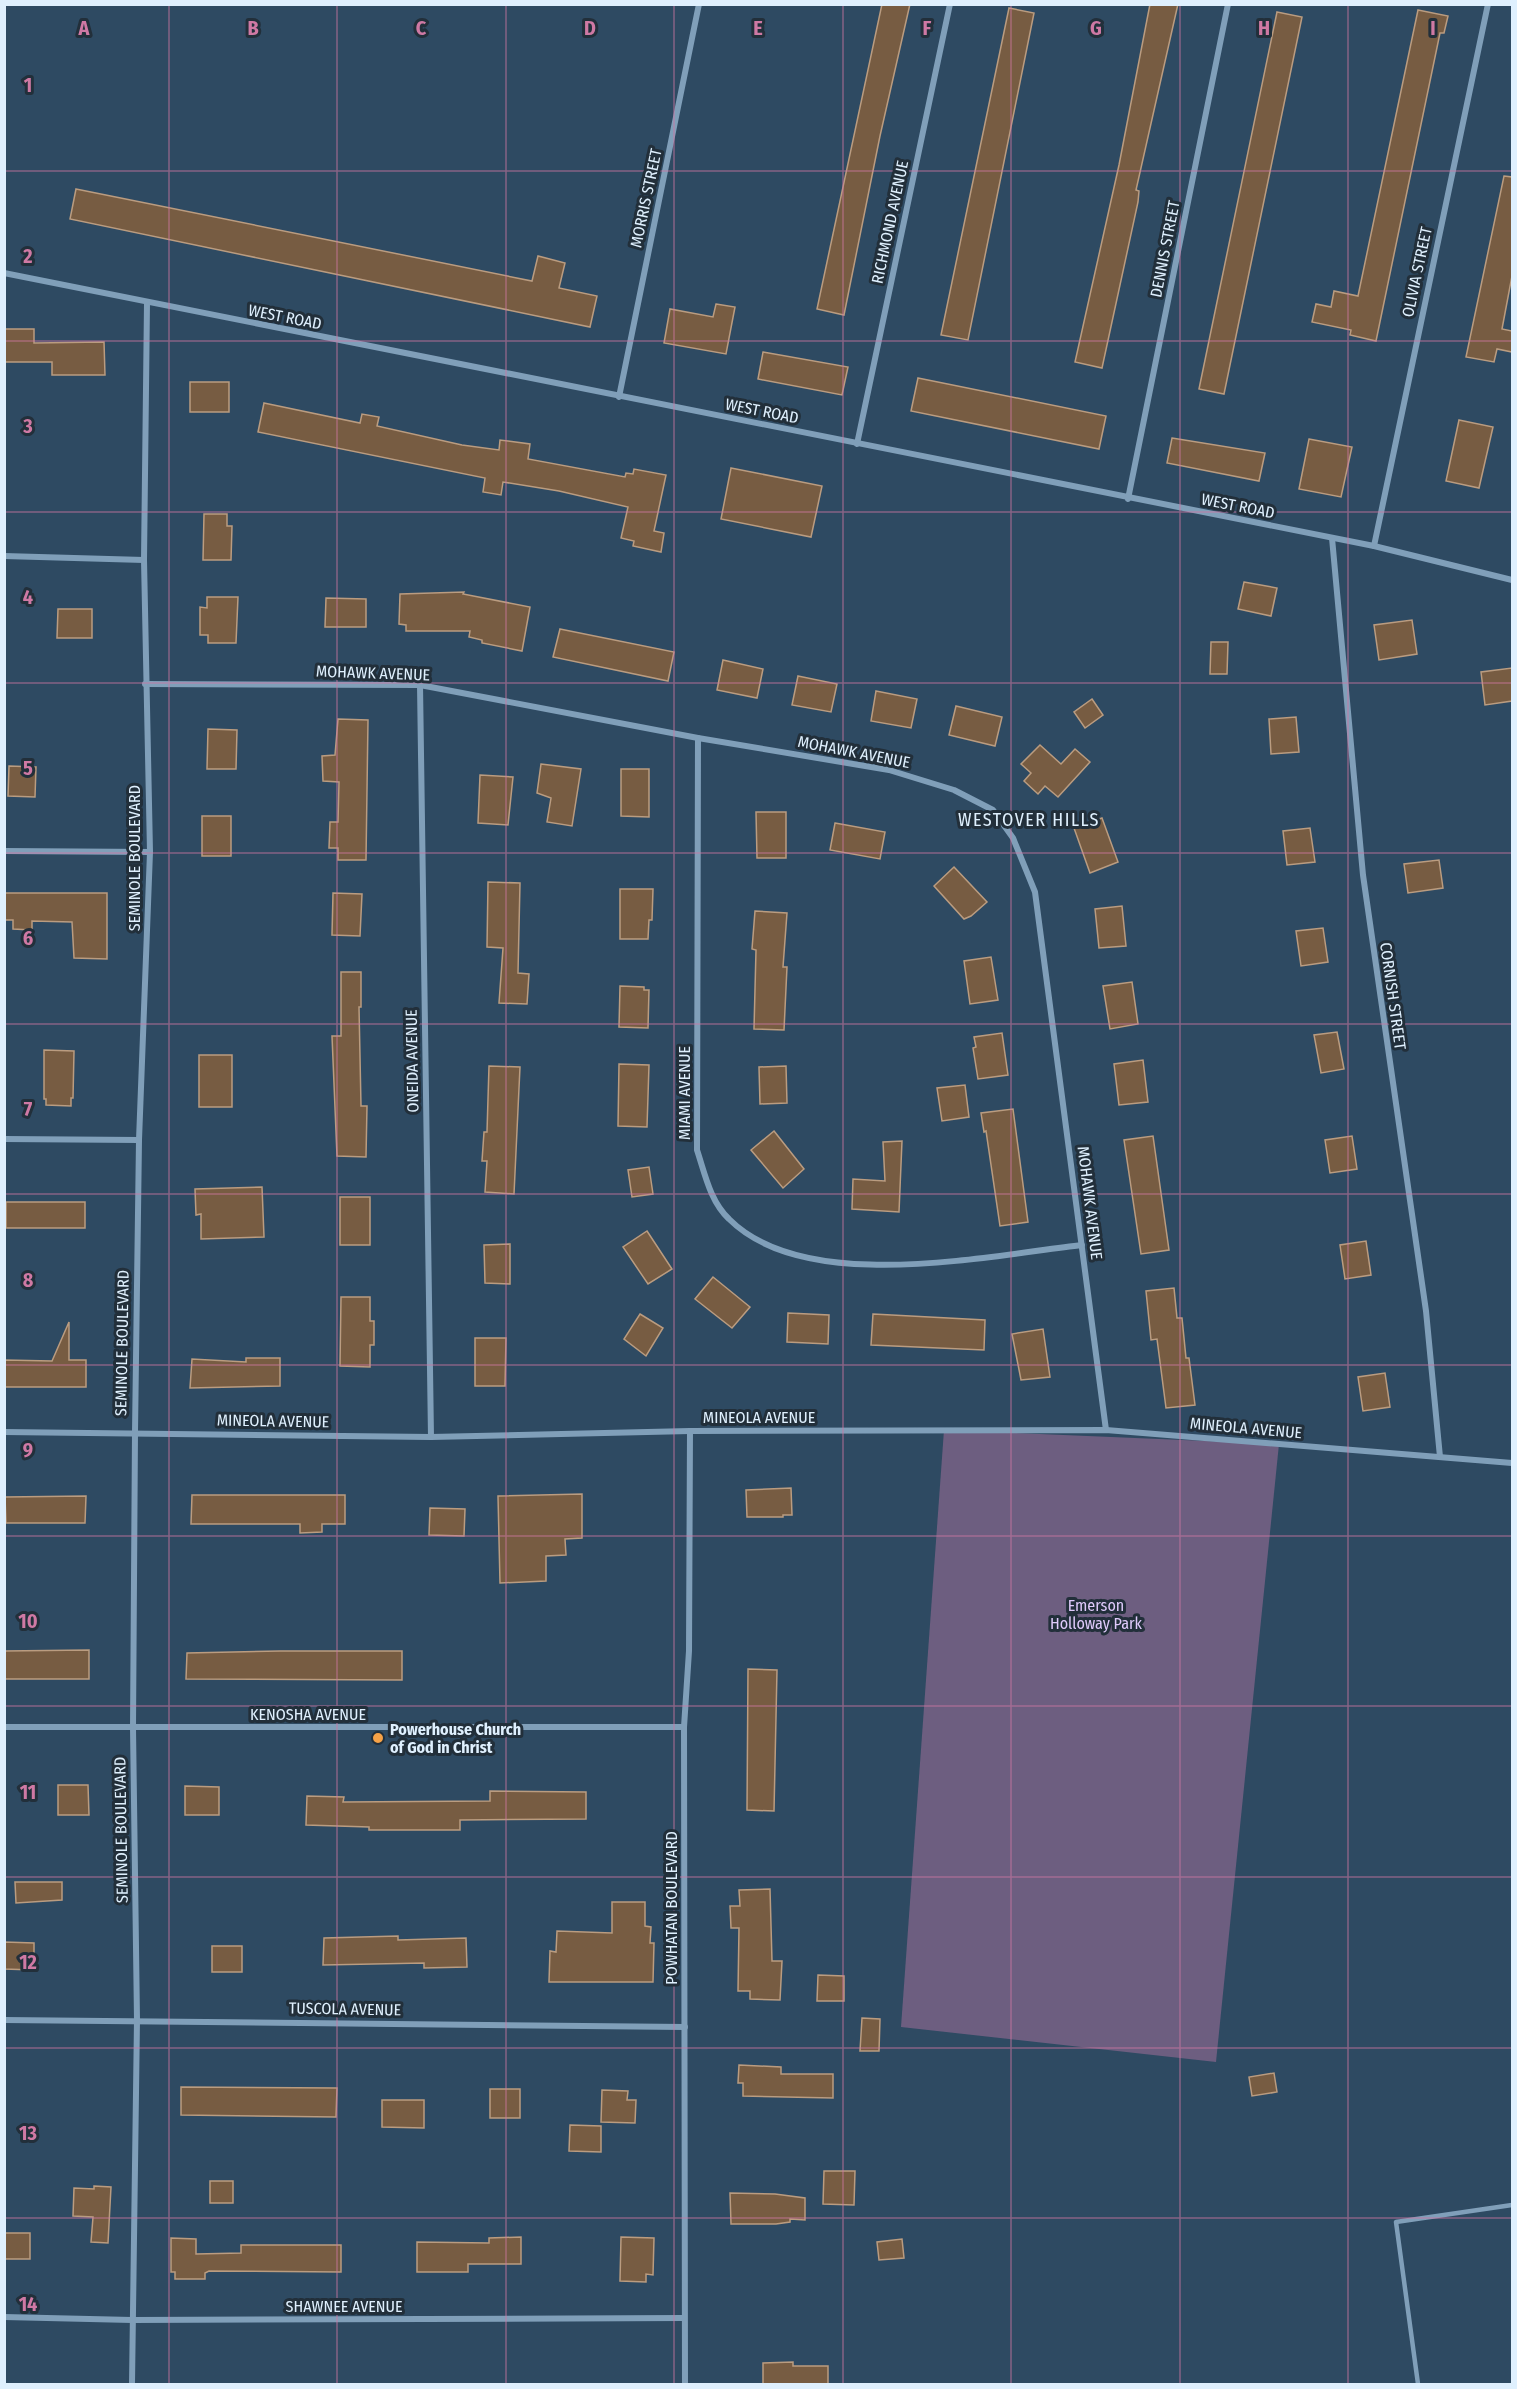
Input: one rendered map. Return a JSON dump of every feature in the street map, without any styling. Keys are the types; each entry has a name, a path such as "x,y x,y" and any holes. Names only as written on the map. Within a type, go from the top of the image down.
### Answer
{"street":[{"name":"MORRIS STREET","path":"619,397 699,4"},
{"name":"RICHMOND AVENUE","path":"857,444 950,4"},
{"name":"DENNIS STREET","path":"1128,499 1228,4"},
{"name":"OLIVIA STREET","path":"1374,546 1488,4"},
{"name":"WEST ROAD","path":"4,273 1128,499 1374,546 1512,580"},
{"name":"SEMINOLE BOULEVARD","path":"132,2385 137,2020 134,1728 135,1432 139,1140 150,852 144,560 147,303"},
{"name":"CORNISH STREET","path":"1332,538 1363,876 1426,1311 1440,1457"},
{"path":"4,556 144,560"},
{"name":"MOHAWK AVENUE","path":"145,684 420,686 698,738 889,770 954,790 993,810 1014,838 1035,892 1106,1430"},
{"name":"ONEIDA AVENUE","path":"420,686 431,1437"},
{"name":"MIAMI AVENUE","path":"698,738 697,1150 711,1195 728,1219 752,1238 780,1251 812,1258 857,1263 915,1265 1082,1245"},
{"path":"4,851 150,852"},
{"path":"4,1139 139,1140"},
{"name":"MINEOLA AVENUE","path":"4,1432 431,1437 690,1431 1106,1430 1512,1463"},
{"name":"POWHATAN BOULEVARD","path":"685,2385 684,1727 689,1651 690,1431"},
{"name":"KENOSHA AVENUE","path":"4,1727 684,1727"},
{"name":"TUSCOLA AVENUE","path":"4,2020 685,2027"},
{"name":"SHAWNEE AVENUE","path":"4,2317 132,2320 684,2318"}],"lane":[{"path":"1418,2385 1395,2222 1512,2205"}],"green space":[{"name":"Emerson Holloway Park","path":"944,1430 1279,1444 1216,2062 901,2027"}],"building":[{"path":"882,4 910,4 880,136 844,315 817,309"},
{"path":"1150,4 1178,4 1136,190 1139,191 1138,202 1102,368 1075,362 1119,165"},
{"path":"1009,8 1034,13 968,340 941,335"},
{"path":"1418,10 1448,16 1444,33 1440,33 1376,341 1350,335 1351,330 1312,322 1316,304 1331,307 1334,291 1358,296"},
{"path":"1277,12 1302,17 1224,394 1199,389"},
{"path":"1504,176 1512,177 1512,276 1502,329 1512,331 1512,352 1497,349 1494,362 1466,357"},
{"path":"76,189 532,281 538,256 565,263 559,288 597,296 590,327 70,219"},
{"path":"716,304 735,307 726,354 664,343 670,309 713,317"},
{"path":"4,329 34,329 34,343 104,342 105,375 52,375 52,362 4,362"},
{"path":"763,352 848,367 842,395 758,379"},
{"path":"918,378 1106,416 1099,449 911,411"},
{"path":"190,382 229,382 229,412 190,412"},
{"path":"264,403 360,423 362,414 379,417 377,426 462,445 499,450 500,440 530,444 528,459 625,477 626,473 633,474 634,469 666,475 654,531 664,533 661,552 633,546 634,541 621,538 628,507 559,491 503,482 501,495 483,492 485,478 258,432"},
{"path":"1459,420 1493,427 1479,488 1446,481"},
{"path":"1172,438 1265,453 1259,481 1167,463"},
{"path":"1309,439 1352,447 1341,497 1299,489"},
{"path":"731,468 822,486 811,537 721,519"},
{"path":"204,514 227,514 227,526 232,526 231,560 203,560"},
{"path":"1244,582 1277,588 1271,616 1238,609"},
{"path":"464,592 463,594 530,607 522,651 482,643 482,640 469,637 470,631 406,631 406,625 399,624 400,594"},
{"path":"207,597 238,597 236,643 208,643 208,635 200,635 200,607 207,608"},
{"path":"326,598 366,599 366,627 325,627"},
{"path":"58,609 92,609 92,638 57,638"},
{"path":"1412,620 1417,654 1379,660 1374,625"},
{"path":"560,629 674,652 668,681 553,657"},
{"path":"1211,642 1228,642 1227,674 1210,674"},
{"path":"723,660 763,669 757,698 717,690"},
{"path":"1512,668 1512,701 1485,705 1481,672"},
{"path":"798,676 837,684 831,712 792,705"},
{"path":"876,691 917,699 911,728 871,721"},
{"path":"1092,699 1103,715 1085,728 1074,712"},
{"path":"956,706 1002,717 995,746 949,735"},
{"path":"1296,717 1299,752 1271,754 1269,719"},
{"path":"338,719 368,720 366,860 338,860 338,848 329,848 330,822 338,822 339,782 323,781 322,756 335,755"},
{"path":"208,729 237,730 236,769 207,769"},
{"path":"1040,745 1061,764 1075,749 1090,762 1058,797 1045,786 1038,794 1024,781 1031,773 1021,764"},
{"path":"541,764 581,769 572,826 547,822 551,798 537,793"},
{"path":"9,766 36,767 35,797 8,796"},
{"path":"621,769 649,769 649,817 621,816"},
{"path":"480,775 513,777 508,825 478,823"},
{"path":"756,812 786,812 786,858 757,858"},
{"path":"202,816 231,816 231,856 202,856"},
{"path":"1102,818 1118,862 1090,873 1074,828"},
{"path":"835,823 885,832 880,859 830,850"},
{"path":"1310,828 1315,862 1287,865 1283,831"},
{"path":"1439,860 1443,888 1408,893 1404,864"},
{"path":"954,867 987,902 964,919 934,886"},
{"path":"488,882 520,883 518,973 529,974 527,1004 499,1003 503,948 487,947"},
{"path":"620,889 653,889 652,920 649,920 648,939 620,939"},
{"path":"4,893 107,893 107,959 74,958 72,922 32,921 32,930 13,929 13,920 4,920"},
{"path":"333,893 362,894 360,936 332,935"},
{"path":"1122,906 1126,946 1099,948 1095,909"},
{"path":"755,911 787,913 783,967 787,967 784,1030 754,1029 756,950 752,949"},
{"path":"1323,928 1328,962 1301,966 1296,931"},
{"path":"991,957 998,1000 970,1004 964,961"},
{"path":"341,972 361,972 361,1007 359,1007 361,1106 367,1106 366,1157 337,1156 332,1036 341,1036"},
{"path":"1132,982 1138,1024 1110,1029 1103,986"},
{"path":"620,986 644,987 644,990 649,990 648,1028 619,1027"},
{"path":"1337,1032 1344,1069 1321,1073 1314,1035"},
{"path":"1002,1033 1008,1075 978,1079 973,1048 976,1047 974,1037"},
{"path":"44,1050 74,1051 71,1106 46,1105"},
{"path":"199,1055 232,1055 232,1107 199,1107"},
{"path":"1143,1060 1148,1102 1119,1105 1114,1064"},
{"path":"619,1064 649,1065 647,1127 618,1126"},
{"path":"489,1066 520,1067 514,1194 485,1192 487,1161 482,1161 484,1132 487,1132"},
{"path":"786,1066 787,1103 760,1104 759,1067"},
{"path":"965,1085 969,1117 942,1121 937,1088"},
{"path":"1013,1109 1028,1222 1000,1226 986,1131 984,1132 981,1113"},
{"path":"774,1131 804,1169 783,1188 751,1150"},
{"path":"1153,1136 1169,1250 1141,1254 1124,1140"},
{"path":"1352,1136 1357,1169 1330,1173 1325,1140"},
{"path":"902,1141 899,1212 852,1209 853,1179 885,1181 883,1142"},
{"path":"649,1167 653,1194 632,1197 628,1170"},
{"path":"262,1187 264,1237 201,1239 201,1214 196,1215 195,1189"},
{"path":"340,1197 370,1197 370,1245 340,1245"},
{"path":"6,1202 85,1202 85,1228 6,1228"},
{"path":"647,1231 672,1269 648,1284 623,1247"},
{"path":"1366,1241 1371,1275 1345,1279 1340,1245"},
{"path":"510,1244 510,1284 485,1283 484,1245"},
{"path":"713,1277 750,1307 732,1328 695,1299"},
{"path":"1174,1288 1177,1318 1182,1318 1186,1358 1189,1358 1195,1405 1166,1408 1157,1339 1151,1340 1146,1291"},
{"path":"341,1297 370,1297 370,1321 374,1321 374,1345 370,1345 370,1367 340,1366"},
{"path":"788,1313 829,1315 828,1344 787,1342"},
{"path":"640,1314 663,1328 646,1356 624,1339"},
{"path":"873,1314 985,1320 984,1350 871,1345"},
{"path":"69,1322 69,1360 86,1360 86,1387 5,1387 5,1360 52,1361"},
{"path":"1043,1329 1050,1377 1021,1380 1012,1334"},
{"path":"475,1338 506,1338 505,1386 475,1386"},
{"path":"246,1358 280,1358 280,1386 190,1388 192,1359 246,1362"},
{"path":"1385,1373 1390,1407 1363,1411 1358,1377"},
{"path":"791,1488 792,1515 747,1517 746,1490"},
{"path":"582,1494 582,1538 565,1539 566,1555 546,1556 546,1581 500,1583 498,1496"},
{"path":"192,1495 345,1495 345,1524 322,1524 322,1532 300,1533 300,1524 191,1524"},
{"path":"86,1496 85,1523 6,1523 5,1497"},
{"path":"430,1508 465,1509 464,1536 429,1535"},
{"path":"89,1650 89,1679 4,1679 4,1651"},
{"path":"402,1651 402,1680 186,1679 187,1653"},
{"path":"748,1669 777,1670 774,1811 747,1810"},
{"path":"58,1785 88,1785 89,1815 58,1815"},
{"path":"185,1786 219,1787 219,1815 185,1815"},
{"path":"490,1791 586,1792 586,1819 460,1820 460,1830 369,1830 369,1827 306,1825 307,1796 344,1797 343,1802 490,1801"},
{"path":"15,1882 62,1882 62,1900 16,1903"},
{"path":"770,1889 772,1961 782,1961 780,2000 750,1999 750,1991 738,1991 739,1928 731,1928 730,1906 740,1906 739,1890"},
{"path":"612,1902 645,1902 645,1926 651,1927 650,1943 654,1943 653,1982 549,1982 550,1951 556,1952 557,1931 612,1933"},
{"path":"398,1936 398,1940 466,1938 467,1967 424,1968 424,1963 323,1965 324,1938"},
{"path":"4,1942 34,1943 34,1970 4,1969"},
{"path":"212,1946 242,1946 242,1972 212,1972"},
{"path":"818,1975 844,1976 844,2001 817,2001"},
{"path":"862,2018 880,2019 879,2051 860,2051"},
{"path":"739,2065 781,2067 781,2074 833,2074 833,2098 743,2096 743,2083 738,2083"},
{"path":"1274,2073 1277,2092 1252,2096 1249,2077"},
{"path":"181,2087 337,2088 336,2117 181,2115"},
{"path":"490,2089 520,2089 520,2118 490,2118"},
{"path":"602,2090 628,2091 627,2100 636,2100 635,2123 601,2122"},
{"path":"382,2100 424,2100 424,2128 382,2127"},
{"path":"570,2125 601,2126 601,2152 569,2151"},
{"path":"824,2171 855,2171 854,2205 823,2204"},
{"path":"210,2181 233,2181 233,2203 210,2203"},
{"path":"94,2186 111,2187 108,2243 91,2242 93,2217 73,2216 74,2188 94,2189"},
{"path":"730,2193 775,2194 805,2198 805,2220 790,2219 790,2222 776,2224 731,2224"},
{"path":"4,2233 30,2233 30,2259 4,2259"},
{"path":"521,2237 521,2264 468,2264 468,2272 417,2272 417,2242 489,2243 489,2238"},
{"path":"621,2237 654,2238 653,2275 646,2274 646,2282 620,2281"},
{"path":"171,2238 196,2239 196,2254 241,2253 241,2245 341,2245 341,2272 209,2271 205,2273 205,2279 175,2279 175,2272 171,2272"},
{"path":"902,2239 904,2258 879,2260 877,2242"},
{"path":"793,2362 793,2366 828,2366 828,2385 763,2385 763,2363"}],"place":[{"name":"Powerhouse Church of God in Christ","path":"378,1738"}],"district":[{"name":"WESTOVER HILLS","path":"1029,820"}]}
